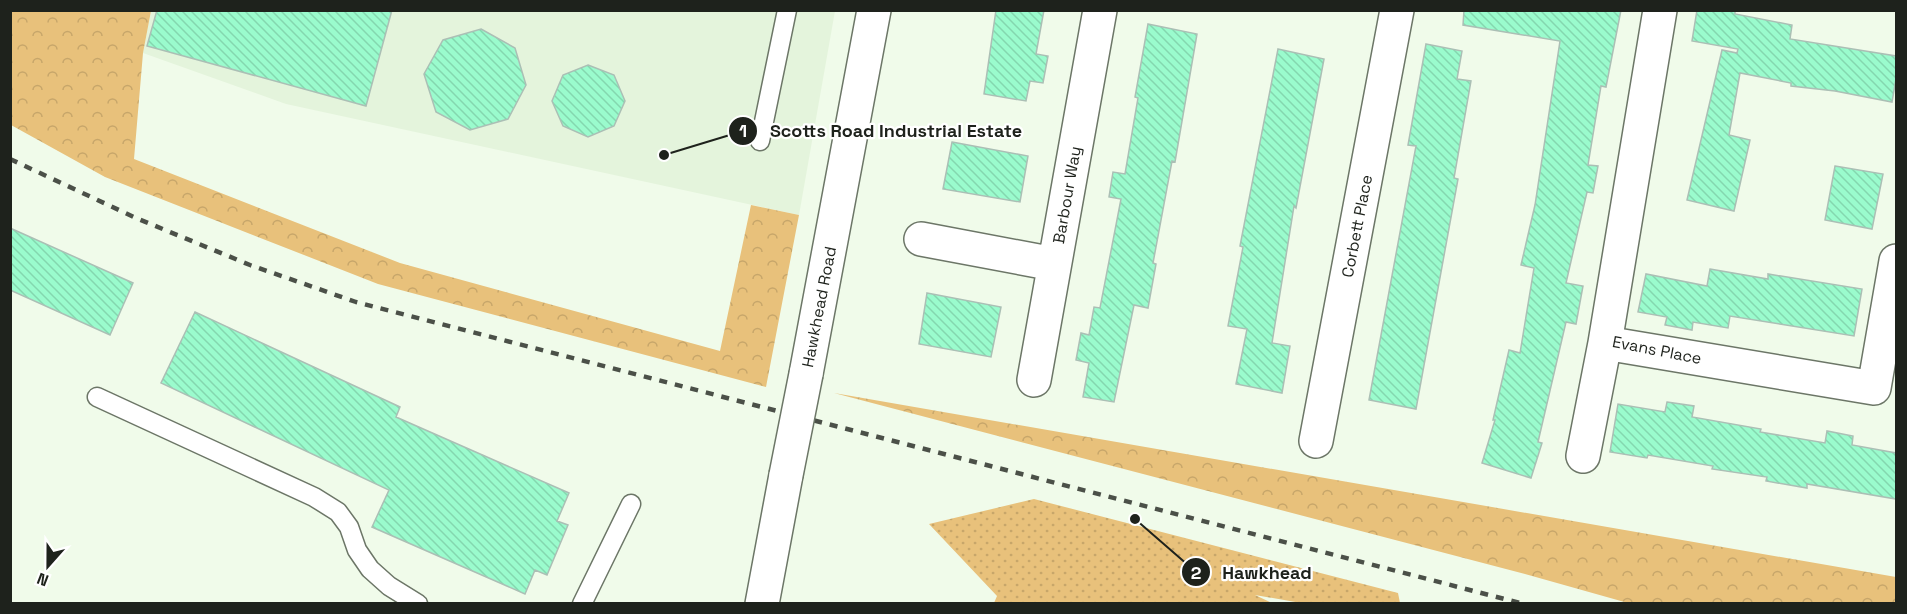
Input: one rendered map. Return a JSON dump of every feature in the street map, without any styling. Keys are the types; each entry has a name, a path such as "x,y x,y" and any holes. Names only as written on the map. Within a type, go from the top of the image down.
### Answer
{"street":[{"name":"Hawkhead Road","path":"762,603 874,10"},
{"name":"Barbour Way","path":"1034,380 1100,10"},
{"name":"Corbett Place","path":"1316,441 1397,10"},
{"name":"Evans Place","path":"1660,10 1605,343 1885,390 1896,261"},
{"path":"921,239 1054,264"},
{"path":"1583,456 1605,343"}],"lane":[{"path":"760,141 787,10"},
{"path":"97,397 314,497 338,512 349,527 357,550 370,569 389,586 418,603"},
{"path":"582,603 631,504"}],"shaded area":[{"path":"151,11 835,11 799,215 286,104 143,53"}],"green space":[{"path":"11,10 151,11 143,53 134,159 400,263 720,351 751,205 799,215 766,387 378,284 105,177 11,125"},
{"path":"834,393 1896,577 1896,603 1628,603"},
{"path":"1034,499 1398,593 1400,603 1301,603 1255,595 1272,603 994,603 997,596 929,524"}],"building":[{"path":"157,10 392,10 366,106 147,46"},
{"path":"996,10 1044,10 1036,54 1048,56 1043,83 1030,81 1026,101 984,94"},
{"path":"1464,10 1621,10 1606,87 1601,86 1588,165 1598,166 1593,193 1587,192 1566,283 1583,286 1576,324 1566,322 1538,442 1542,443 1531,478 1482,463 1495,420 1493,420 1509,350 1520,353 1534,268 1521,265 1535,205 1560,41 1463,25"},
{"path":"1697,10 1735,10 1735,14 1792,25 1790,39 1896,56 1896,79 1892,102 1835,91 1791,86 1791,83 1740,73 1729,135 1750,140 1734,211 1687,200 1722,50 1737,53 1738,49 1692,41"},
{"path":"1148,24 1197,34 1175,162 1172,161 1153,263 1156,264 1148,308 1134,305 1114,402 1083,397 1089,363 1076,360 1081,333 1089,335 1094,307 1100,308 1121,199 1109,197 1113,172 1125,174"},
{"path":"481,29 515,48 526,85 508,119 470,130 436,112 424,74 443,40"},
{"path":"1426,44 1462,51 1457,79 1471,81 1454,178 1458,179 1416,409 1369,400 1416,146 1408,145"},
{"path":"1278,49 1324,59 1296,208 1294,206 1272,343 1290,346 1282,393 1236,384 1247,329 1228,326 1243,247 1240,246"},
{"path":"588,65 614,75 625,101 614,126 588,137 563,126 552,101 563,75"},
{"path":"952,142 1028,156 1020,202 943,189"},
{"path":"1835,166 1883,174 1872,229 1825,220"},
{"path":"10,228 133,283 110,335 10,290"},
{"path":"1710,269 1768,279 1768,274 1862,289 1854,336 1730,316 1728,328 1693,322 1692,330 1665,325 1667,317 1638,312 1646,274 1707,286"},
{"path":"927,293 1001,307 991,357 919,344"},
{"path":"195,312 400,407 396,417 569,493 557,521 568,525 547,575 535,570 525,594 372,527 389,490 161,383"},
{"path":"1667,402 1694,406 1692,417 1825,443 1827,431 1853,436 1852,445 1896,453 1896,499 1807,484 1807,488 1766,481 1767,477 1712,469 1713,466 1648,455 1647,458 1610,452 1618,404 1665,412"}],"railway":[{"path":"10,159 136,218 250,265 356,302 1524,604"}],"place":[{"name":"Scotts Road Industrial Estate","path":"664,155"},
{"name":"Hawkhead","path":"1135,519"}]}
